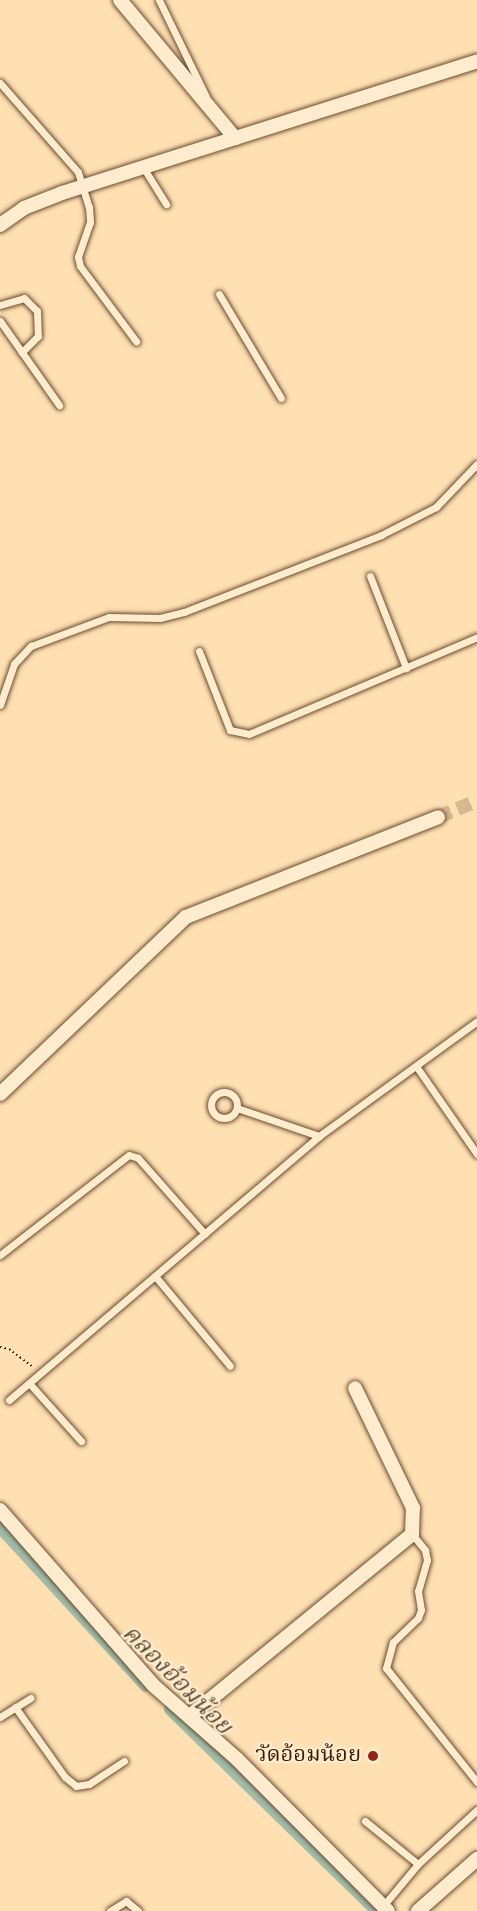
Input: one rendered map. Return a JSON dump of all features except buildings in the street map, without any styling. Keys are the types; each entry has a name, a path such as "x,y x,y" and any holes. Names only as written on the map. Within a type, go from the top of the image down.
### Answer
{"street":[{"path":"120,0 235,138"},
{"path":"0,225 24,208 83,186 477,61"},
{"path":"0,1094 186,917 438,817"},
{"path":"190,1716 412,1534 413,1508 355,1388"},
{"path":"0,1510 131,1662 190,1716 385,1908"},
{"path":"418,1911 477,1859"}],"lane":[{"path":"159,0 193,63 212,111"},
{"path":"0,83 78,172 90,222 80,245 80,266 136,341"},
{"path":"143,167 166,204"},
{"path":"219,294 280,398"},
{"path":"0,305 24,298 37,311 38,336 22,352"},
{"path":"0,321 59,405"},
{"path":"0,705 14,664 31,646 115,616 160,618 184,612 381,536 436,507 477,464"},
{"path":"370,576 406,668"},
{"path":"199,651 230,730 236,734 249,734 477,637"},
{"path":"9,1400 319,1136 477,1021"},
{"path":"416,1065 477,1154"},
{"path":"237,1108 319,1136"},
{"path":"0,1255 129,1155 138,1158 205,1234"},
{"path":"155,1276 230,1366"},
{"path":"29,1383 81,1441"},
{"path":"412,1534 425,1550 428,1560 418,1592 421,1610 418,1618 393,1642 387,1653 386,1668 477,1782"},
{"path":"0,1717 30,1698"},
{"path":"15,1707 65,1777 76,1786 89,1784 124,1761"},
{"path":"385,1908 418,1864 477,1810"},
{"path":"365,1821 418,1864"},
{"path":"110,1911 126,1901 138,1911"}],"path":[{"path":"0,1347 23,1358 40,1374"}],"waterway":[{"name":"คลองอ้อมน้อย","path":"0,1526 146,1685"},
{"name":"คลองอ้อมน้อย","path":"171,1709 378,1911"}],"tunnel":[{"path":"438,817 477,801"}],"place":[{"name":"วัดอ้อมน้อย","path":"373,1756"}]}
